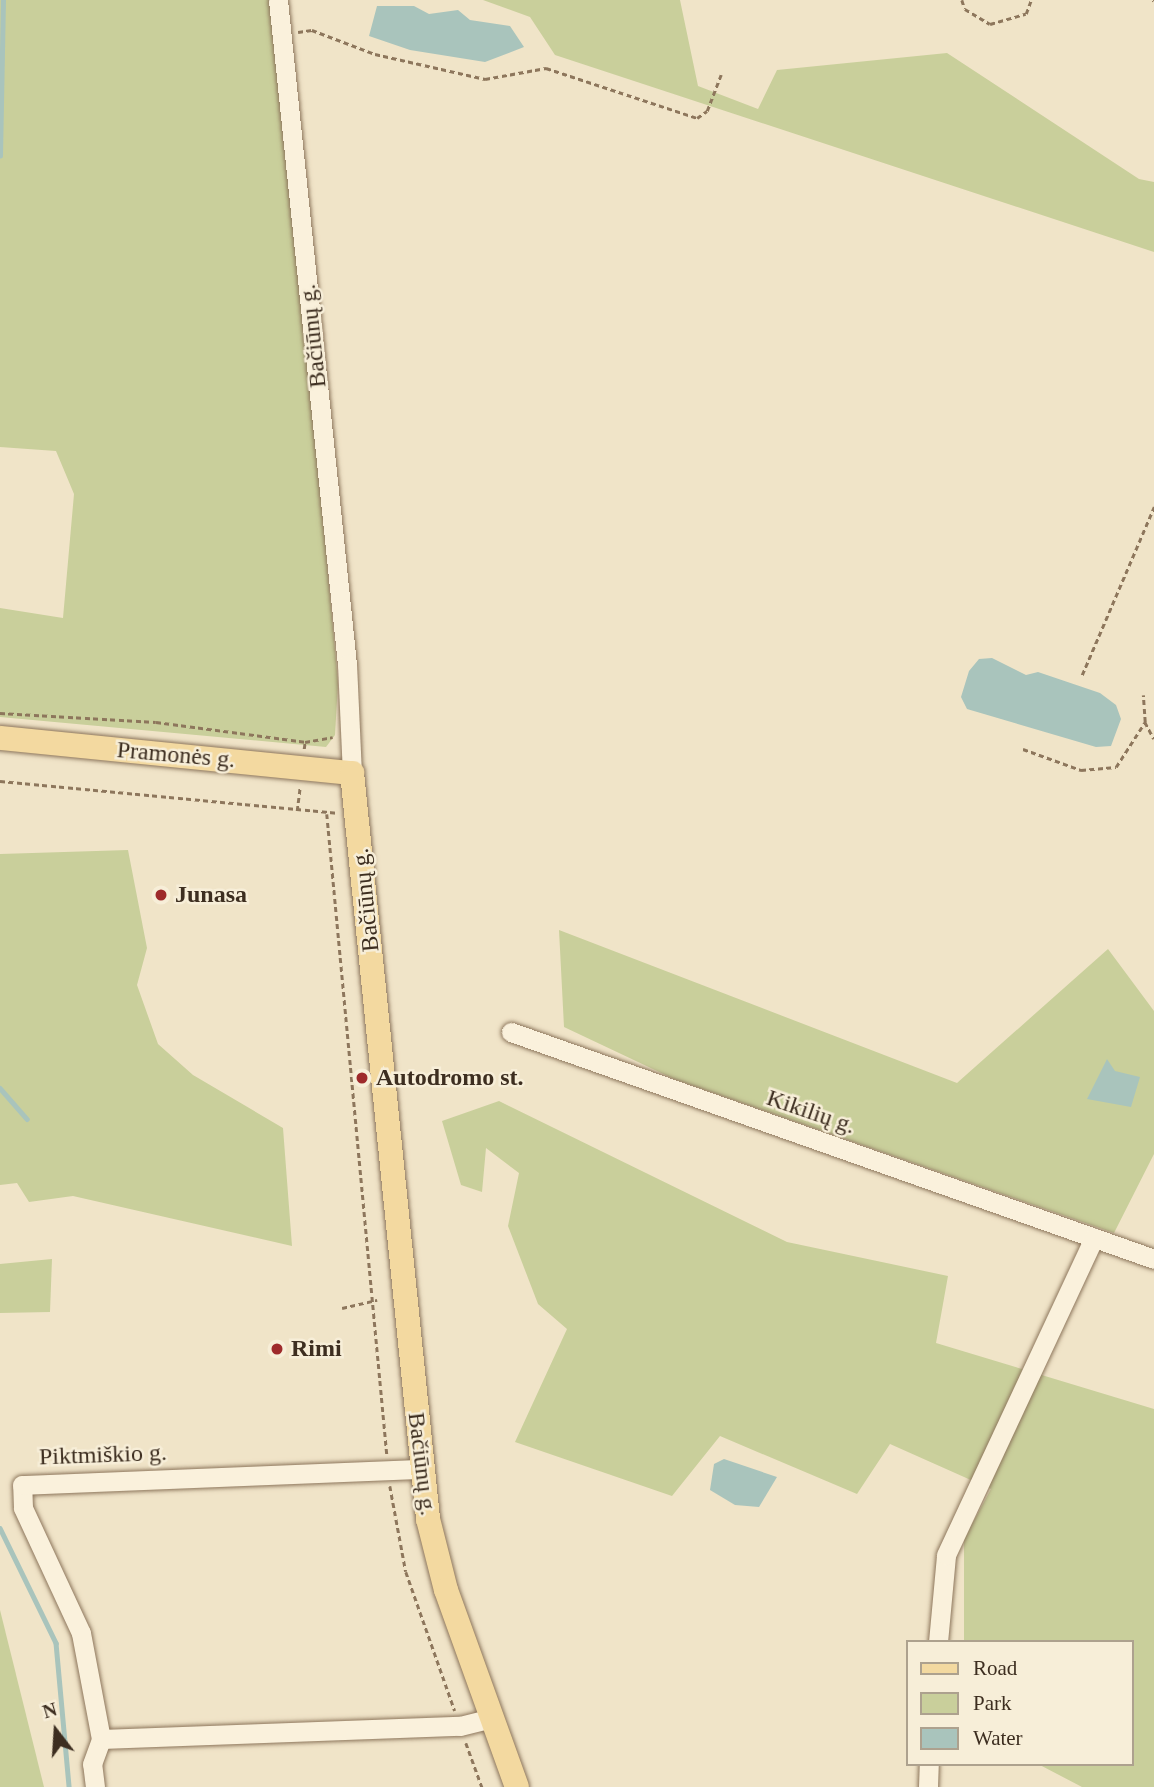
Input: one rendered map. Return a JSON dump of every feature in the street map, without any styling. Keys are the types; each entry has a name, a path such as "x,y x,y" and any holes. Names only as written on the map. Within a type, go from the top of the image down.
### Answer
{"main road":[{"name":"Pramonės g.","path":"0,738 352,774"},
{"name":"Bačiūnų g.","path":"352,774 421,1469 446,1590 517,1787"}],"street":[{"name":"Bačiūnų g.","path":"278,0 347,664 352,774"},
{"name":"Kikilių g.","path":"512,1032 1154,1259"},
{"path":"938,1640 946,1555 1094,1238"},
{"name":"Piktmiškio g.","path":"95,1787 92,1764 101,1739 80,1633 23,1508 22,1485 421,1469"},
{"path":"101,1739 460,1726 492,1718"},
{"path":"928,1787 929,1766"}],"path":[{"path":"962,0 965,9 990,24 1027,14 1031,0"},
{"path":"281,35 312,30 375,54 485,79 547,68 697,117 707,111 721,75"},
{"path":"1082,675 1154,507"},
{"path":"1143,695 1145,722 1154,739"},
{"path":"0,713 156,722 305,742"},
{"path":"1023,749 1082,770 1116,767 1145,722"},
{"path":"0,781 327,814 357,811"},
{"path":"327,814 362,1213 377,1300 388,1471 406,1572 482,1787"},
{"path":"342,1307 377,1300"}],"green space":[{"path":"0,0 276,0 338,683 335,735 326,747 0,717 0,608 63,618 74,494 56,451 0,447"},
{"path":"483,0 680,0 698,86 758,109 777,70 947,53 1139,179 1154,182 1154,252 555,55 530,17"},
{"path":"128,850 147,948 137,985 158,1044 193,1075 283,1128 292,1246 73,1196 29,1202 17,1183 0,1185 0,854"},
{"path":"559,930 957,1083 1108,949 1154,1011 1154,1154 1114,1233 674,1079 564,1027"},
{"path":"499,1101 787,1242 948,1276 936,1343 1154,1409 1154,1787 1082,1787 1042,1766 1133,1766 1133,1640 964,1640 964,1539 991,1489 890,1444 857,1494 720,1436 672,1496 515,1442 567,1329 538,1304 508,1226 519,1173 486,1148 482,1192 461,1185 442,1121"},
{"path":"52,1259 50,1312 0,1313 0,1264"},
{"path":"0,1610 44,1787 0,1787"}],"water":[{"path":"377,6 414,6 429,14 458,10 470,20 510,26 524,47 485,62 410,50 369,36"},
{"path":"992,658 1026,675 1038,672 1100,693 1116,705 1121,719 1111,746 1096,747 967,709 961,697 969,671 979,659"},
{"path":"1107,1059 1115,1071 1140,1077 1131,1107 1087,1099"},
{"path":"724,1459 777,1477 759,1507 735,1505 710,1490 714,1464"}],"waterway":[{"path":"0,156 3,0"},
{"path":"0,1088 27,1119"},
{"path":"0,1528 56,1643 69,1787"}],"place":[{"name":"Junasa","path":"161,895"},
{"name":"Autodromo st.","path":"362,1078"},
{"name":"Rimi","path":"277,1349"}]}
